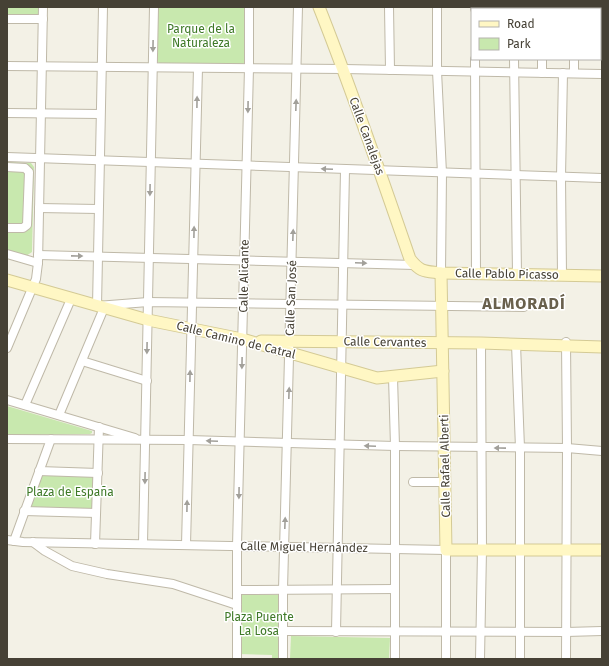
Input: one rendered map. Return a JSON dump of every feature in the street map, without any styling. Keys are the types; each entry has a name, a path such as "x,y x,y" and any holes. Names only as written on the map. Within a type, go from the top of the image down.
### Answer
{"main road":[{"name":"Calle Canalejas","path":"319,7 344,69 410,259 415,265"},
{"name":"Calle Pablo Picasso","path":"415,265 420,270 426,272 441,273 602,276"},
{"name":"Calle Rafael Alberti","path":"441,273 446,550"},
{"name":"Calle Camino de Catral","path":"7,280 148,320 246,340 377,378 443,371"},
{"name":"Calle Cervantes","path":"246,340 519,344 566,343 602,347"},
{"name":"Calle Miguel Hernández","path":"446,550 602,550"}],"street":[{"path":"7,348 36,279 38,259 43,7"},
{"path":"59,416 82,360 100,307 98,209 102,7"},
{"path":"144,544 154,7"},
{"name":"Calle Alicante","path":"237,659 237,546 240,442 246,340 243,304 249,68 249,7"},
{"name":"Calle San José","path":"283,659 283,590 298,7"},
{"path":"389,7 390,70"},
{"path":"437,7 437,71 442,173 441,273"},
{"path":"7,19 43,20"},
{"path":"475,60 476,273"},
{"path":"514,60 517,274"},
{"path":"542,60 542,73"},
{"path":"574,60 574,74"},
{"path":"7,66 344,69 602,74"},
{"path":"186,545 198,68"},
{"path":"562,275 561,177 563,73"},
{"path":"7,113 100,114"},
{"path":"7,157 602,178"},
{"path":"7,167 25,168 29,172 27,225 23,228 7,228"},
{"path":"336,632 345,170"},
{"path":"39,208 98,209"},
{"path":"7,254 38,259 98,257 415,265"},
{"path":"25,405 71,299"},
{"path":"100,307 148,302 524,307"},
{"path":"480,659 482,550 481,343"},
{"path":"566,343 566,659"},
{"path":"519,344 521,549 520,659"},
{"path":"82,360 147,381"},
{"path":"393,377 395,446 395,659"},
{"path":"7,400 146,441"},
{"path":"95,544 99,427"},
{"path":"7,447 9,439 51,439 146,441 189,440 481,448 567,448 602,451"},
{"path":"10,541 24,511 51,439"},
{"path":"39,471 98,473"},
{"path":"413,482 445,482"},
{"path":"24,511 96,513"},
{"name":"Calle Miguel Hernández","path":"10,541 95,544 446,550"},
{"path":"33,542 45,551 72,566 107,574 173,584 237,605"},
{"name":"Calle Rafael Alberti","path":"446,550 446,659"},
{"path":"237,590 395,590"},
{"path":"283,631 602,631"}],"green space":[{"path":"7,7 38,7 38,14 36,16 7,15"},
{"name":"Parque de la Naturaleza","path":"158,7 246,7 245,62 242,65 160,64 157,61"},
{"path":"518,7 581,7 581,8"},
{"path":"7,162 31,163 34,167 32,252 26,256 7,250"},
{"path":"7,406 92,431 92,433 7,435"},
{"name":"Plaza de España","path":"42,473 91,475 94,477 94,507 91,509 30,509 28,507"},
{"name":"Plaza Puente La Losa","path":"241,595 279,595 278,659 272,659 272,655 239,654"},
{"path":"291,636 390,638 389,659 290,659"}],"district":[{"name":"ALMORADÍ","path":"524,303"}]}
